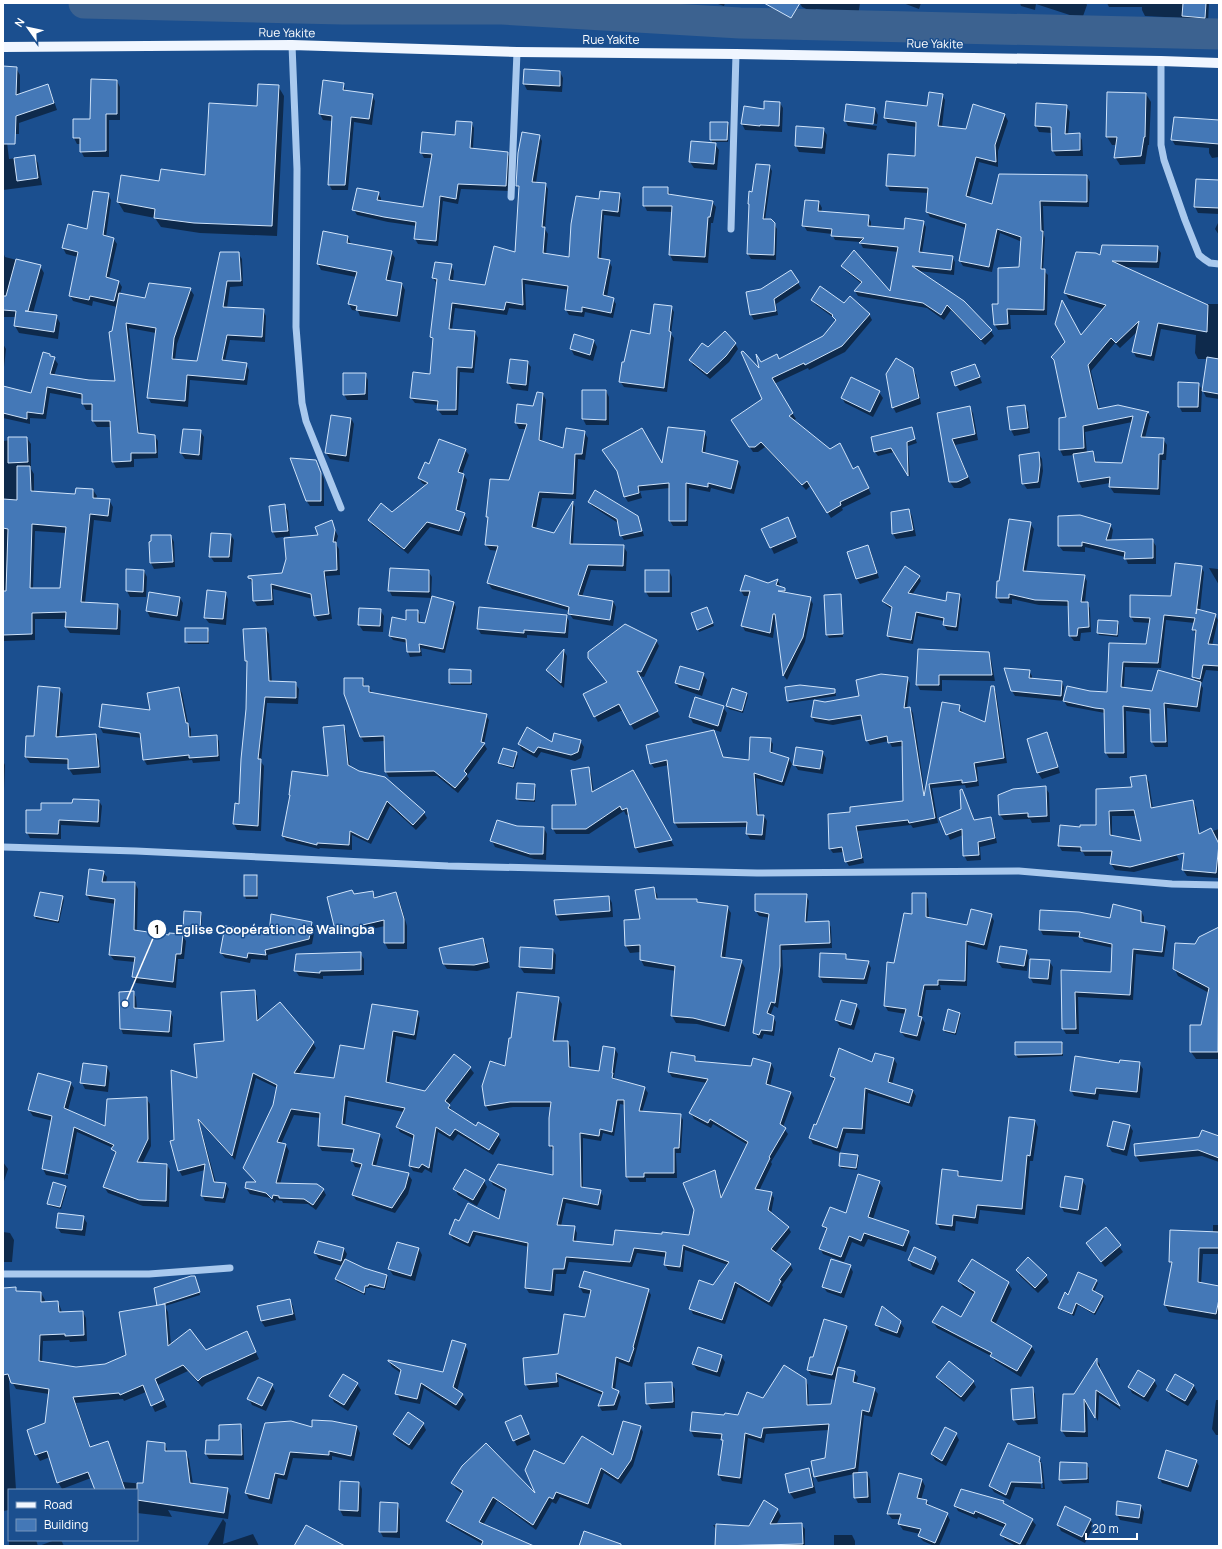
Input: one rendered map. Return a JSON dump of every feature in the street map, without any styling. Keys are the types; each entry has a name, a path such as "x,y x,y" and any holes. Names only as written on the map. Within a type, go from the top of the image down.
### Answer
{"main road":[{"name":"Rue Yakite","path":"3,47 292,45 517,52 736,54 1219,63"}],"street":[{"path":"292,45 297,169 296,327 302,403 306,421 341,508"},
{"path":"511,197 517,52"},
{"path":"731,229 736,54"},
{"path":"1161,61 1161,145 1164,160 1185,220 1199,254 1210,262 1219,264"},
{"path":"3,847 136,851 463,867 757,873 1019,871 1172,884 1219,885"},
{"path":"3,1274 149,1274 230,1268"}],"building":[{"path":"764,3 800,3 791,18"},
{"path":"1183,3 1206,3 1205,18 1182,16"},
{"path":"3,66 17,67 16,95 48,84 54,103 16,116 15,144 3,144"},
{"path":"524,69 560,71 560,86 523,84"},
{"path":"91,79 117,80 117,114 106,114 106,151 80,152 80,138 73,138 73,119 90,119"},
{"path":"323,80 344,83 343,90 373,94 369,119 351,117 345,185 328,185 332,116 319,114"},
{"path":"258,84 279,85 272,226 194,223 154,218 155,209 117,202 121,175 159,181 161,169 205,175 209,103 257,106"},
{"path":"929,92 943,94 938,126 966,129 973,104 1005,114 995,145 996,162 976,157 966,196 992,204 999,174 1087,175 1087,202 1040,201 1041,231 1043,231 1041,269 1045,269 1044,310 1007,309 1008,324 994,325 992,304 998,304 998,268 1019,267 1021,237 997,229 989,267 959,261 966,224 926,212 928,188 886,186 888,154 915,156 916,122 884,118 886,101 927,106"},
{"path":"1107,92 1146,93 1145,137 1141,156 1114,158 1117,137 1106,137"},
{"path":"764,101 780,102 779,126 741,124 744,106 764,109"},
{"path":"1036,103 1067,105 1065,134 1080,133 1080,150 1052,151 1051,127 1035,126"},
{"path":"846,104 875,108 873,124 844,121"},
{"path":"1174,117 1219,120 1219,144 1171,140"},
{"path":"456,121 472,122 470,148 508,152 506,186 458,184 456,199 440,196 436,241 414,239 416,222 352,210 357,188 379,192 377,200 423,207 432,154 420,153 422,132 455,135"},
{"path":"710,122 728,122 727,140 710,140"},
{"path":"796,126 824,128 822,148 795,146"},
{"path":"522,132 540,135 532,182 546,183 542,227 545,227 543,253 569,257 571,224 576,196 599,199 600,191 620,193 618,212 602,210 598,258 610,260 603,295 614,298 611,313 582,307 582,312 565,310 568,286 522,279 523,305 506,302 504,310 452,303 449,329 475,331 472,368 457,367 456,410 437,410 438,401 410,398 413,372 430,374 433,338 430,337 437,279 432,278 435,262 452,264 449,280 485,285 494,246 515,252 519,186 516,186 518,153"},
{"path":"691,141 716,143 714,164 689,162"},
{"path":"35,155 38,178 17,181 14,158"},
{"path":"756,164 770,165 763,219 771,219 775,223 774,255 747,254 749,191 752,192"},
{"path":"1196,179 1219,180 1219,208 1194,207"},
{"path":"643,187 668,187 668,194 713,201 710,217 708,217 705,257 669,255 672,206 643,206"},
{"path":"93,191 109,193 103,235 114,238 106,277 119,281 114,301 90,296 89,300 69,296 78,252 62,248 68,224 87,229"},
{"path":"805,200 819,201 818,211 869,215 868,226 904,229 905,218 924,221 919,252 953,256 951,270 912,266 964,301 992,330 981,340 947,305 941,315 923,303 854,291 862,282 841,266 854,250 890,291 898,247 859,243 864,238 831,236 832,229 802,226"},
{"path":"323,231 348,236 347,243 392,251 386,280 402,283 397,316 356,310 357,306 348,304 357,272 317,264"},
{"path":"1102,245 1158,246 1157,262 1112,261 1208,305 1207,332 1158,323 1151,356 1132,352 1139,321 1116,343 1111,338 1088,365 1098,409 1118,405 1149,412 1147,413 1141,437 1164,438 1163,454 1159,454 1158,489 1109,487 1110,477 1078,482 1073,454 1093,451 1095,462 1122,463 1133,416 1083,426 1084,448 1059,450 1059,418 1066,417 1054,360 1051,357 1065,342 1055,324 1062,300 1081,335 1106,305 1064,293 1076,252 1096,253 1100,255"},
{"path":"220,252 239,252 241,281 227,281 223,307 264,309 262,337 227,335 222,360 247,363 244,380 187,375 185,401 147,398 156,328 126,323 138,433 155,435 156,453 131,453 131,461 112,462 110,421 92,421 92,404 82,404 82,394 47,387 43,414 27,412 27,419 3,413 3,386 31,393 43,352 55,357 50,374 89,380 115,381 109,332 112,331 119,293 145,298 149,283 191,288 174,338 172,359 197,361"},
{"path":"16,259 41,265 28,311 25,311 57,315 54,332 14,326 16,311 3,310 3,296 6,296"},
{"path":"791,270 799,282 774,299 776,311 750,315 746,292 761,289"},
{"path":"820,286 844,303 850,296 870,314 842,346 805,365 804,363 772,378 793,413 789,416 830,449 840,443 853,469 858,466 869,488 840,502 841,505 827,513 807,481 802,485 761,442 755,447 749,447 731,420 762,399 741,352 743,351 759,368 756,354 761,362 777,354 779,359 823,336 836,320 832,316 833,315 811,300"},
{"path":"654,304 672,306 669,331 671,332 664,388 619,382 622,362 624,362 631,330 650,334"},
{"path":"725,331 736,343 726,356 707,374 689,360 702,343 708,347"},
{"path":"574,334 594,340 590,355 570,349"},
{"path":"1207,357 1219,359 1219,394 1202,391"},
{"path":"896,358 913,368 919,398 892,408 886,374"},
{"path":"510,359 528,361 526,385 507,383"},
{"path":"975,364 980,377 955,386 951,372"},
{"path":"343,373 366,373 365,394 343,395"},
{"path":"851,377 880,391 870,412 841,398"},
{"path":"1178,382 1199,383 1198,407 1178,407"},
{"path":"582,390 606,390 606,420 582,419"},
{"path":"537,392 543,393 539,440 563,448 566,428 585,431 582,454 575,454 573,494 539,492 532,527 554,533 573,501 570,544 624,545 623,566 588,565 578,595 613,601 610,620 568,614 569,607 487,583 498,546 485,545 490,479 509,480 527,424 515,423 517,404 533,406"},
{"path":"1025,405 1028,428 1010,430 1007,407"},
{"path":"970,406 975,434 952,439 968,477 957,482 949,482 937,413"},
{"path":"331,415 351,418 346,456 325,453"},
{"path":"668,427 705,431 702,452 738,461 731,489 708,483 708,487 686,483 686,521 669,521 669,483 638,486 639,493 624,497 617,471 602,450 642,428 662,463"},
{"path":"912,427 915,439 907,442 908,476 891,448 874,452 871,437"},
{"path":"183,429 201,430 199,455 180,453"},
{"path":"8,437 27,437 28,462 8,463"},
{"path":"439,439 466,449 458,472 464,474 456,510 465,513 459,531 427,522 404,549 368,520 381,503 392,512 428,483 418,478 425,462 429,464"},
{"path":"1039,452 1040,465 1038,482 1022,484 1019,455"},
{"path":"290,458 316,460 321,473 321,501 306,501"},
{"path":"17,466 30,466 31,491 75,494 76,488 93,489 93,498 110,499 108,516 90,514 81,602 118,604 117,629 65,627 66,612 32,613 32,634 3,635 3,591 6,591 8,529 3,528 3,499 17,500","holes":["32,524 66,527 60,588 30,588"]},
{"path":"595,490 638,516 642,531 620,536 617,519 588,502"},
{"path":"285,504 288,531 272,532 269,506"},
{"path":"909,509 913,530 892,534 891,512"},
{"path":"1080,515 1111,524 1106,540 1153,539 1153,558 1124,559 1125,552 1082,542 1082,546 1058,546 1058,516"},
{"path":"788,517 796,537 770,548 761,529"},
{"path":"1009,519 1031,522 1023,571 1085,575 1081,602 1088,602 1089,627 1078,628 1077,636 1069,636 1068,601 1035,600 1009,594 1009,598 996,598 997,581 999,581"},
{"path":"332,520 335,530 333,542 336,542 337,570 324,571 329,614 314,616 311,594 271,584 272,600 253,601 252,579 248,578 248,576 282,573 286,559 284,538 318,535 315,527"},
{"path":"211,533 231,534 229,557 209,557"},
{"path":"151,535 171,535 173,562 150,563 149,542 151,541"},
{"path":"868,545 877,573 856,579 847,552"},
{"path":"1175,563 1202,566 1196,614 1197,609 1216,614 1208,644 1219,645 1219,666 1203,665 1200,679 1192,677 1196,630 1192,630 1195,618 1164,615 1158,663 1123,662 1121,687 1152,691 1158,670 1201,682 1197,707 1164,703 1166,742 1151,742 1150,709 1123,706 1124,753 1105,753 1104,709 1063,701 1067,686 1090,691 1107,692 1109,643 1146,644 1150,618 1130,617 1130,595 1171,596"},
{"path":"905,566 920,576 908,593 946,601 947,592 960,594 956,627 943,625 944,618 916,612 911,640 887,636 892,607 882,601"},
{"path":"390,568 429,570 429,592 388,591"},
{"path":"126,569 144,570 143,592 126,591"},
{"path":"645,570 669,570 669,592 645,592"},
{"path":"745,575 768,583 778,579 776,585 785,588 785,591 778,591 811,597 803,637 783,676 775,614 773,614 770,633 741,626 750,591 740,591"},
{"path":"207,590 226,592 223,619 204,618"},
{"path":"149,592 180,597 177,616 146,611"},
{"path":"841,594 843,634 826,635 824,595"},
{"path":"432,596 454,602 443,649 419,644 420,652 407,652 406,639 389,636 392,617 406,620 406,610 418,610 418,622 425,623"},
{"path":"479,607 567,615 565,633 524,630 524,633 477,629"},
{"path":"707,607 713,623 697,630 691,613"},
{"path":"359,608 381,609 380,626 358,625"},
{"path":"1098,620 1118,621 1117,635 1097,633"},
{"path":"625,624 657,640 641,672 637,671 658,711 630,725 619,704 594,717 583,694 607,682 588,658 588,652"},
{"path":"185,628 208,628 208,642 185,642"},
{"path":"266,628 269,681 296,682 296,698 265,697 258,759 261,759 258,826 233,824 235,803 239,804 241,759 246,709 247,661 245,661 243,629"},
{"path":"564,649 561,683 546,670"},
{"path":"918,649 989,652 992,675 939,675 939,685 916,685"},
{"path":"680,666 704,673 699,690 675,683"},
{"path":"1004,668 1030,670 1029,678 1062,681 1061,696 1011,691"},
{"path":"449,669 471,670 471,683 449,683"},
{"path":"881,674 908,677 904,708 910,707 924,796 942,702 960,705 959,711 985,722 991,686 994,686 1004,758 974,763 977,781 962,783 962,780 929,784 935,818 909,823 908,820 856,826 862,858 845,862 842,847 829,849 828,814 850,812 850,807 903,801 902,741 888,743 887,736 866,741 861,715 829,720 811,717 814,700 825,702 859,696 856,680"},
{"path":"344,678 363,678 363,686 369,686 369,692 487,714 481,742 485,743 464,771 467,774 455,788 434,771 385,772 384,736 360,737 344,694"},
{"path":"800,685 835,689 835,693 787,701 785,687"},
{"path":"38,686 60,688 56,737 96,734 99,767 68,769 68,759 25,757 26,736 34,736"},
{"path":"179,687 186,723 188,723 189,737 217,735 218,756 189,758 189,755 143,760 140,733 99,727 102,704 150,710 147,693"},
{"path":"732,688 747,693 742,711 726,706"},
{"path":"695,697 724,706 718,726 689,717"},
{"path":"344,725 348,765 359,771 385,777 425,812 413,825 387,801 368,840 350,831 349,845 317,843 317,845 282,836 290,795 292,771 328,776 323,727"},
{"path":"527,727 552,742 554,733 581,740 578,752 571,755 538,747 534,753 518,744"},
{"path":"714,730 723,757 749,760 750,737 771,738 770,752 789,758 782,782 754,773 757,815 764,815 762,835 746,834 747,822 674,823 667,760 650,764 646,745"},
{"path":"1047,732 1058,767 1037,773 1027,739"},
{"path":"796,747 823,751 820,769 793,765"},
{"path":"503,748 517,752 513,767 498,763"},
{"path":"589,767 592,792 633,770 672,840 635,848 627,808 622,810 620,806 586,829 552,829 552,805 576,805 571,770"},
{"path":"1146,775 1151,808 1193,800 1199,834 1211,828 1219,844 1216,873 1182,870 1184,853 1130,867 1110,864 1112,851 1081,851 1081,847 1058,846 1060,825 1080,827 1080,825 1096,825 1096,789 1132,787 1130,777","holes":["1134,810 1141,841 1110,835 1109,811"]},
{"path":"517,783 535,784 534,800 516,799"},
{"path":"1046,786 1047,816 1028,817 1028,813 999,815 998,795 1013,789"},
{"path":"962,789 974,820 991,817 995,838 978,842 979,855 963,856 962,829 946,835 939,818 961,809 960,790"},
{"path":"73,799 99,800 98,822 59,820 58,834 26,833 26,810 41,810 41,803 72,803"},
{"path":"497,820 517,826 544,827 543,854 530,854 490,841"},
{"path":"89,869 104,871 102,882 135,882 134,930 169,935 169,933 183,934 181,954 176,954 173,982 132,977 135,957 109,955 115,899 86,895"},
{"path":"244,875 257,875 257,896 244,896"},
{"path":"654,887 656,899 697,899 697,902 728,906 721,957 742,960 725,1026 693,1018 671,1016 675,966 640,960 640,945 625,946 624,920 640,919 635,890"},
{"path":"352,890 354,894 373,891 374,898 396,892 404,919 404,943 384,943 384,920 335,930 327,897"},
{"path":"40,892 63,896 58,921 34,916"},
{"path":"912,893 926,893 926,917 967,925 971,909 992,914 984,945 966,941 965,981 938,980 938,985 924,985 918,1016 922,1017 917,1036 900,1032 906,1009 884,1006 887,962 894,963 904,913 912,914"},
{"path":"755,894 807,894 805,922 829,921 830,943 780,945 780,966 775,1003 771,1002 767,1013 774,1016 772,1031 761,1030 759,1035 753,1033 769,914 755,911"},
{"path":"609,896 610,911 556,915 554,900"},
{"path":"1113,904 1141,911 1141,922 1165,926 1162,952 1133,949 1130,995 1075,992 1076,1029 1062,1029 1061,970 1111,972 1112,944 1079,937 1080,932 1039,930 1040,910 1079,912 1110,918"},
{"path":"184,911 201,912 200,931 183,930"},
{"path":"271,914 312,922 309,939 265,950 266,955 248,953 247,958 220,953 225,926 269,933"},
{"path":"1219,927 1218,1052 1190,1052 1190,1025 1201,1025 1209,988 1173,969 1175,943 1195,944 1199,937"},
{"path":"483,938 488,962 474,965 443,964 439,948"},
{"path":"1000,946 1027,950 1024,966 997,962"},
{"path":"520,947 553,949 552,969 519,967"},
{"path":"361,952 361,970 320,971 320,973 294,971 296,954"},
{"path":"820,953 846,954 846,959 869,961 864,979 819,977"},
{"path":"1030,959 1050,960 1048,979 1029,978"},
{"path":"255,990 257,1021 280,1002 314,1042 294,1073 334,1078 340,1045 364,1049 372,1004 418,1011 414,1035 393,1031 386,1082 425,1091 454,1054 471,1067 445,1101 450,1105 448,1108 476,1126 478,1122 499,1134 489,1150 455,1129 450,1136 436,1127 429,1168 422,1164 419,1168 409,1166 414,1135 396,1127 405,1108 345,1096 342,1124 380,1134 372,1165 409,1173 405,1188 392,1208 352,1195 362,1164 351,1161 354,1149 318,1146 320,1113 291,1109 277,1142 286,1144 276,1183 317,1184 324,1189 313,1205 304,1199 279,1198 279,1196 273,1195 272,1199 266,1193 245,1188 246,1182 256,1182 243,1168 273,1105 277,1085 253,1073 232,1156 198,1119 214,1182 226,1183 223,1198 201,1196 205,1164 178,1171 170,1141 174,1140 171,1070 197,1078 194,1044 224,1041 221,992"},
{"path":"134,991 134,1008 171,1011 169,1032 120,1029 119,992"},
{"path":"517,992 559,997 553,1041 568,1041 569,1067 599,1071 603,1046 615,1048 612,1078 645,1087 639,1111 681,1114 679,1148 674,1148 674,1173 644,1173 644,1177 626,1177 624,1100 617,1100 612,1132 600,1129 599,1136 580,1133 581,1187 601,1190 598,1205 563,1198 557,1225 575,1226 573,1241 613,1245 615,1230 689,1235 694,1210 683,1183 715,1170 721,1198 748,1142 710,1119 708,1123 689,1113 708,1079 668,1072 671,1052 695,1056 695,1061 751,1066 753,1058 771,1063 766,1084 791,1092 780,1124 786,1128 769,1157 770,1158 755,1189 772,1192 768,1210 789,1227 771,1249 791,1264 779,1280 781,1281 769,1302 735,1282 722,1320 689,1309 699,1280 713,1285 729,1262 683,1245 680,1267 664,1265 666,1252 634,1248 630,1262 566,1257 564,1269 553,1269 551,1291 525,1288 528,1243 473,1231 468,1243 449,1234 455,1219 459,1221 468,1203 499,1219 506,1189 489,1180 498,1164 553,1175 553,1146 549,1146 549,1118 551,1102 510,1102 485,1106 482,1086 490,1061 505,1066 509,1038 511,1038"},
{"path":"841,1000 857,1004 851,1025 835,1020"},
{"path":"948,1009 960,1013 955,1033 943,1030"},
{"path":"1015,1042 1062,1042 1062,1054 1015,1055"},
{"path":"839,1048 872,1062 875,1053 894,1058 888,1082 913,1090 909,1103 865,1088 862,1129 843,1128 837,1148 809,1138 814,1124 816,1125 835,1078 830,1076"},
{"path":"1075,1056 1119,1063 1120,1060 1140,1062 1137,1092 1096,1088 1095,1094 1070,1091"},
{"path":"83,1063 107,1066 105,1086 80,1083"},
{"path":"38,1073 71,1082 64,1108 105,1126 107,1099 147,1097 148,1139 137,1162 167,1164 166,1201 139,1200 103,1187 116,1152 111,1149 114,1145 74,1127 65,1174 42,1169 52,1116 28,1110"},
{"path":"1009,1117 1035,1120 1030,1156 1027,1155 1022,1209 977,1205 975,1218 953,1215 952,1226 936,1224 942,1169 958,1171 958,1176 1002,1181"},
{"path":"1113,1121 1130,1125 1124,1150 1107,1146"},
{"path":"1202,1130 1219,1136 1219,1158 1198,1150 1135,1156 1134,1144 1199,1137"},
{"path":"840,1153 858,1155 856,1168 839,1166"},
{"path":"465,1169 485,1180 473,1200 453,1189"},
{"path":"858,1174 880,1181 868,1217 909,1231 903,1246 864,1233 861,1241 849,1236 841,1257 819,1249 827,1228 822,1226 830,1207 846,1213"},
{"path":"1065,1176 1083,1179 1078,1210 1060,1207"},
{"path":"53,1182 66,1186 60,1207 47,1204"},
{"path":"58,1213 84,1216 82,1230 56,1228"},
{"path":"1106,1227 1121,1245 1101,1262 1086,1243"},
{"path":"1170,1230 1219,1232 1219,1248 1199,1248 1198,1282 1219,1286 1219,1299 1216,1314 1164,1305 1172,1262 1169,1262"},
{"path":"318,1241 344,1248 341,1261 314,1253"},
{"path":"397,1242 419,1248 411,1276 388,1269"},
{"path":"914,1247 936,1257 931,1270 908,1260"},
{"path":"1028,1257 1047,1275 1035,1288 1016,1270"},
{"path":"345,1259 364,1268 387,1275 384,1288 369,1284 368,1286 365,1286 364,1293 335,1279"},
{"path":"831,1259 851,1265 841,1293 822,1287"},
{"path":"972,1259 1009,1282 991,1321 1032,1346 1017,1371 990,1356 992,1353 932,1322 942,1306 961,1317 975,1292 958,1281"},
{"path":"584,1271 649,1289 629,1362 616,1357 612,1388 619,1391 614,1405 598,1406 603,1392 556,1373 557,1382 525,1385 523,1358 558,1354 564,1314 585,1317 591,1290 579,1287"},
{"path":"1078,1272 1097,1280 1092,1290 1103,1296 1094,1313 1076,1303 1072,1314 1058,1308 1065,1292 1068,1295"},
{"path":"195,1276 200,1292 157,1306 154,1288"},
{"path":"16,1287 16,1291 41,1292 41,1302 58,1301 59,1312 83,1311 84,1335 40,1335 39,1361 76,1367 105,1364 126,1355 119,1312 165,1304 168,1346 190,1329 206,1350 247,1331 256,1352 202,1377 198,1381 183,1365 155,1379 164,1400 151,1406 143,1385 120,1395 119,1393 73,1397 90,1447 108,1441 125,1489 95,1489 88,1472 57,1483 47,1451 35,1455 27,1430 45,1423 49,1389 11,1383 8,1374 3,1375 3,1288"},
{"path":"290,1299 293,1314 261,1321 257,1306"},
{"path":"882,1306 901,1321 897,1333 875,1325"},
{"path":"824,1319 847,1326 832,1375 807,1370 810,1357 813,1357"},
{"path":"452,1340 466,1344 453,1387 463,1394 456,1405 421,1383 417,1399 395,1394 401,1370 388,1360 443,1372"},
{"path":"698,1347 722,1355 717,1372 692,1364"},
{"path":"1097,1358 1097,1364 1120,1406 1096,1390 1095,1418 1084,1399 1085,1432 1061,1431 1063,1394 1074,1394"},
{"path":"949,1361 974,1381 961,1397 936,1377"},
{"path":"784,1365 806,1379 807,1405 831,1404 838,1367 855,1371 853,1382 875,1388 869,1412 862,1410 855,1468 814,1477 811,1461 825,1458 829,1424 763,1428 761,1438 745,1433 740,1478 718,1475 723,1440 721,1440 722,1434 690,1431 692,1412 738,1415 747,1392 763,1398"},
{"path":"1138,1370 1155,1380 1144,1397 1128,1387"},
{"path":"343,1374 358,1383 344,1405 329,1396"},
{"path":"1175,1374 1194,1385 1185,1401 1166,1390"},
{"path":"258,1377 273,1384 262,1406 247,1399"},
{"path":"672,1382 673,1402 646,1404 645,1383"},
{"path":"1033,1387 1035,1418 1013,1420 1011,1389"},
{"path":"408,1412 424,1423 409,1445 393,1434"},
{"path":"521,1415 529,1434 513,1441 505,1422"},
{"path":"312,1420 332,1421 357,1426 351,1456 329,1451 329,1455 290,1452 284,1475 275,1473 269,1499 245,1493 265,1423 291,1421 312,1427"},
{"path":"623,1421 641,1426 631,1460 618,1479 601,1468 588,1504 556,1492 553,1499 549,1497 533,1525 493,1497 479,1522 534,1546 481,1546 483,1541 446,1521 463,1491 451,1483 462,1466 486,1443 535,1493 525,1470 534,1450 564,1464 582,1436 613,1455"},
{"path":"241,1424 242,1455 205,1454 206,1440 219,1440 219,1425"},
{"path":"945,1427 957,1433 942,1461 931,1454"},
{"path":"147,1441 165,1443 165,1451 186,1451 190,1483 228,1488 224,1513 138,1500 137,1483 143,1483"},
{"path":"1008,1443 1040,1457 1039,1462 1042,1483 1011,1482 1006,1495 989,1486"},
{"path":"1166,1450 1197,1460 1188,1487 1158,1478"},
{"path":"1060,1462 1087,1463 1087,1479 1059,1480"},
{"path":"809,1468 813,1487 789,1493 785,1474"},
{"path":"867,1472 868,1497 854,1498 853,1473"},
{"path":"899,1473 922,1479 917,1498 927,1500 926,1504 948,1513 935,1543 918,1536 921,1529 898,1524 901,1514 887,1514"},
{"path":"340,1481 359,1482 358,1511 339,1510"},
{"path":"961,1489 1004,1501 1003,1503 1033,1519 1020,1544 1000,1535 1006,1524 975,1511 974,1514 954,1506"},
{"path":"764,1500 778,1509 770,1524 802,1523 803,1544 715,1546 716,1524 749,1526"},
{"path":"1117,1501 1141,1505 1139,1518 1116,1515"},
{"path":"380,1502 398,1503 397,1532 379,1532"},
{"path":"1065,1506 1091,1519 1082,1537 1057,1525"},
{"path":"306,1525 345,1546 294,1546"},
{"path":"584,1531 621,1544 621,1546 579,1546"}],"waterway":[{"path":"84,3 343,9 502,9 740,23 1219,34"}],"place":[{"name":"Eglise Coopération de Walingba","path":"125,1004"}]}
